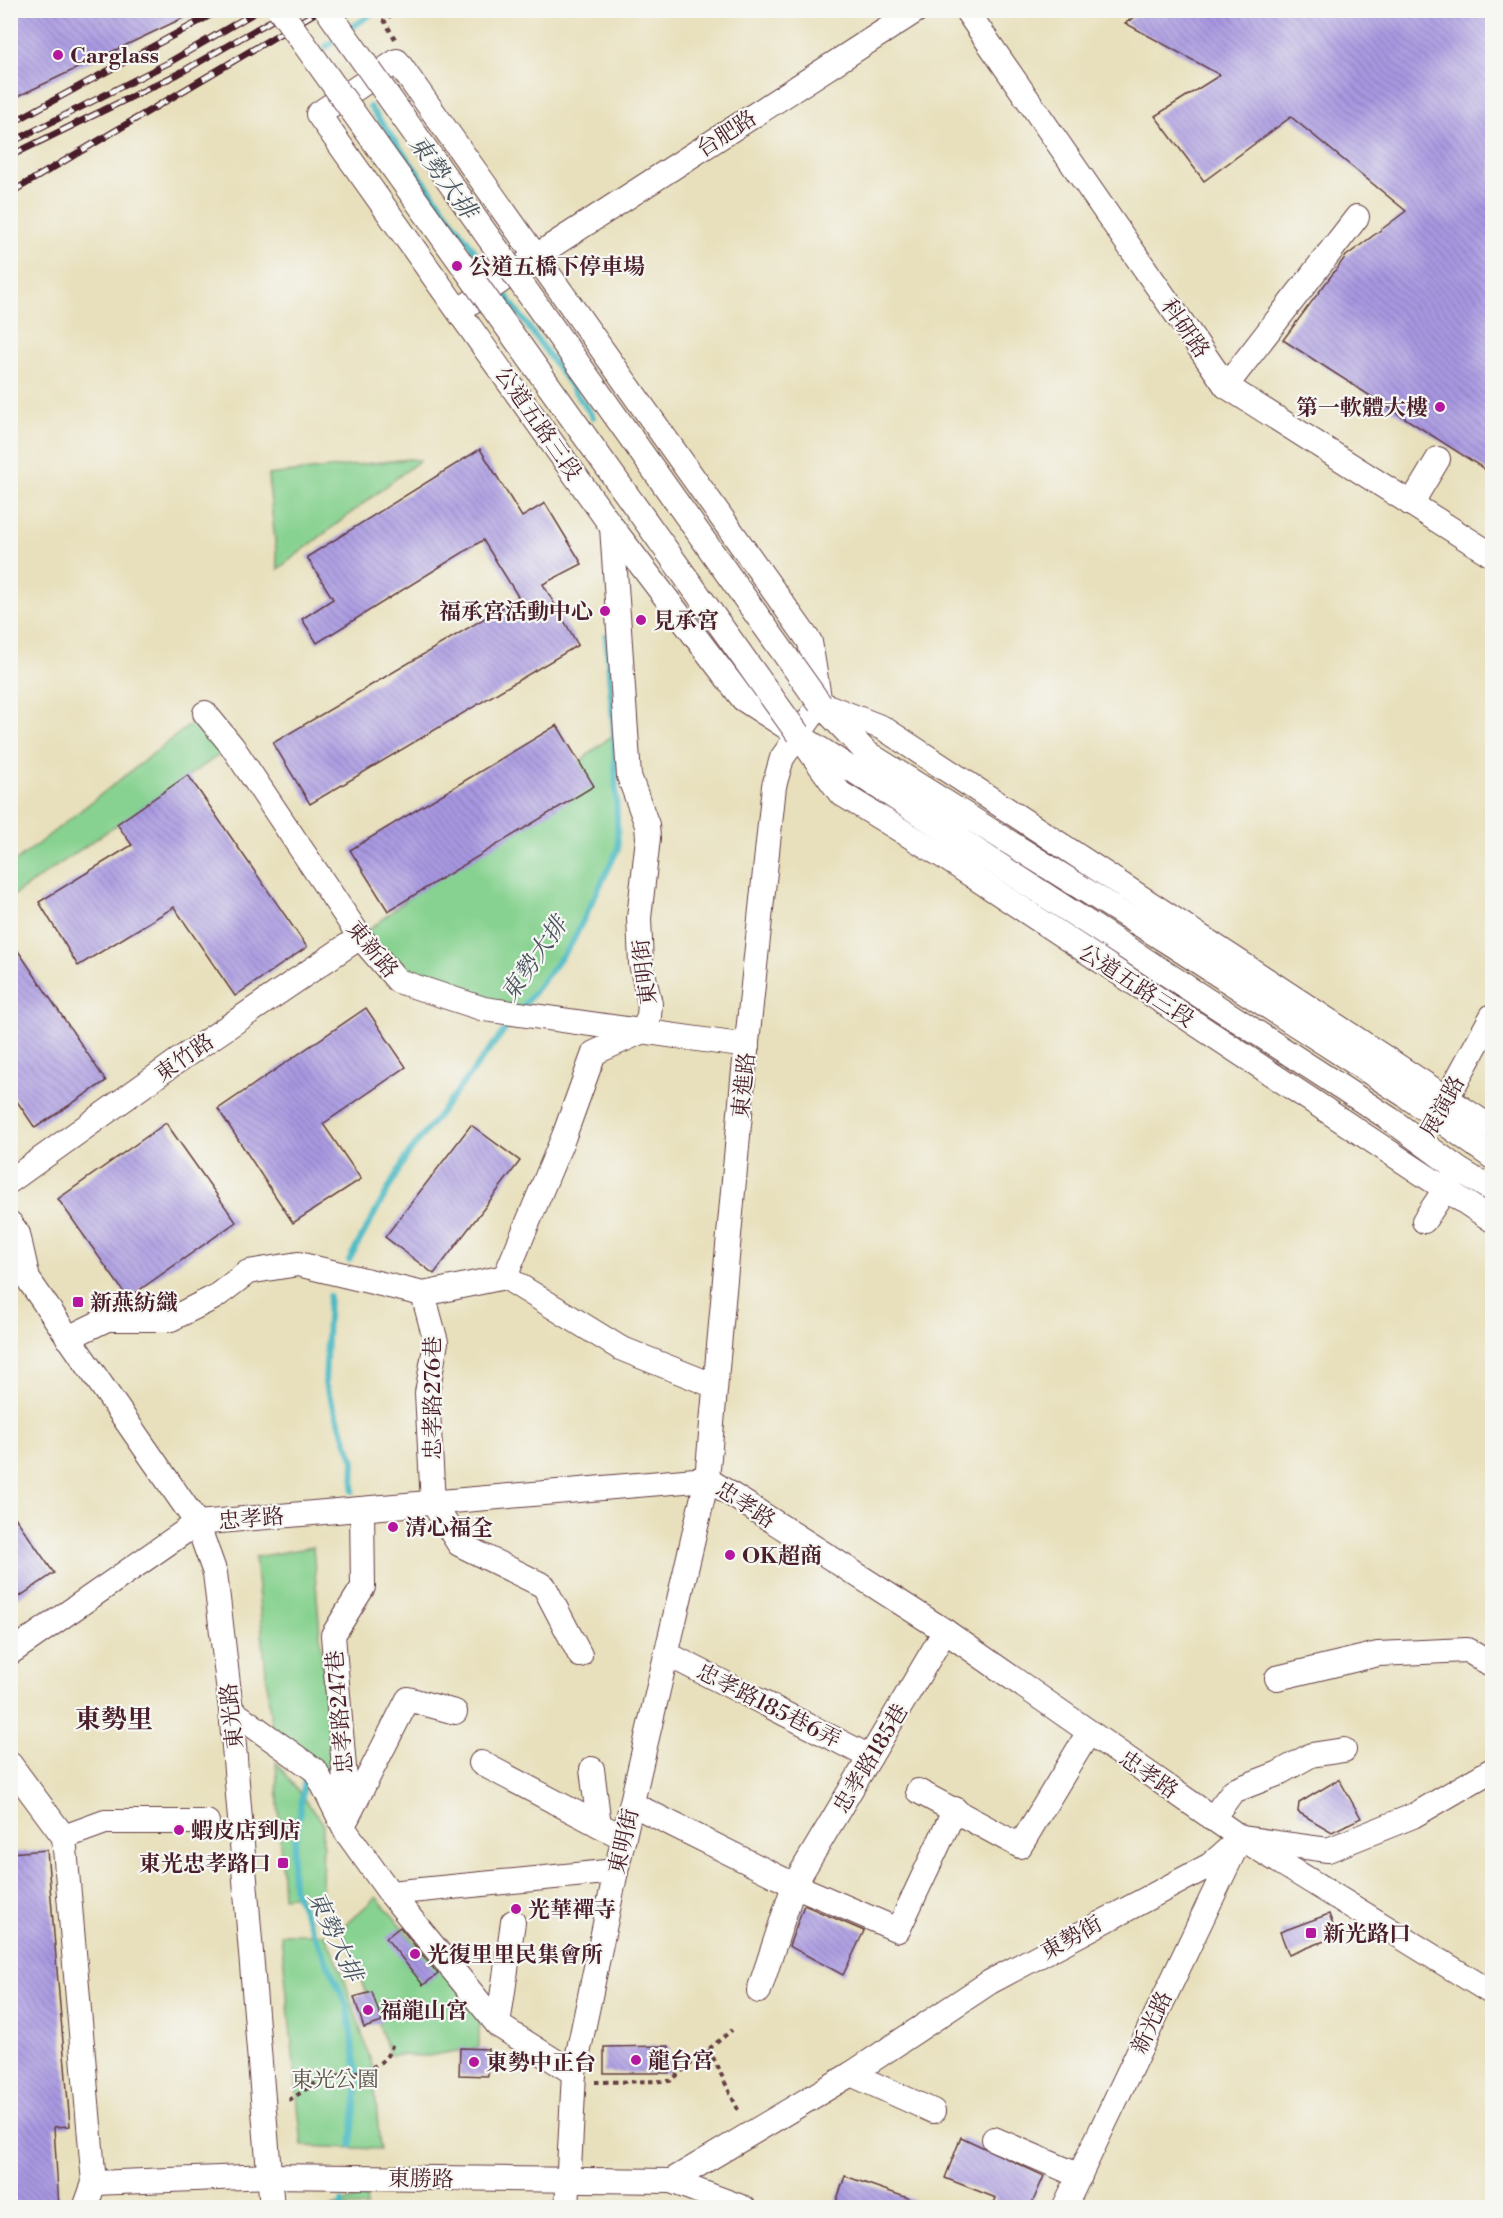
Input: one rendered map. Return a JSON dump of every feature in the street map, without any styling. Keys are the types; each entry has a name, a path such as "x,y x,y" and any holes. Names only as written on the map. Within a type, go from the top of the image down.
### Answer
{"street":[{"name":"公道五路三段","path":"280,10 840,793 944,857 1410,1165 1492,1190"},
{"path":"327,10 820,704 867,753 1171,944 1441,1108 1488,1134 1452,1179 1424,1221"},
{"name":"台肥路","path":"460,310 536,256 917,10"},
{"name":"科研路","path":"966,10 1226,386 1492,555"},
{"name":"公道五路三段","path":"397,61 318,114 460,310 612,527 743,699 1390,1119 1422,1143 1492,1221"},
{"path":"397,61 810,642 820,704"},
{"path":"1226,386 1357,217"},
{"path":"1411,504 1438,459"},
{"name":"東明街","path":"505,1277 564,1136 594,1053 643,1031 649,1016 650,1004 641,964 639,918 648,838 647,825 629,776 612,527"},
{"name":"東進路","path":"707,1479 747,1046 774,786 782,758 820,704"},
{"name":"東新路","path":"205,713 232,746 360,937 398,981 484,1009 747,1046"},
{"name":"東竹路","path":"10,1182 176,1062 360,937"},
{"name":"展演路","path":"1410,1165 1492,1016"},
{"name":"東光路","path":"10,1223 18,1234 19,1276 68,1338 197,1523 215,1573 231,1710 273,2208"},
{"path":"10,1256 19,1276"},
{"path":"68,1338 106,1319 171,1319 215,1297 248,1272 298,1264 423,1294 505,1277 620,1348 715,1386"},
{"name":"忠孝路276巷","path":"423,1294 436,1342 427,1393 434,1503"},
{"name":"東明街","path":"567,2208 574,2078 616,1871 707,1479"},
{"name":"忠孝路","path":"10,1653 197,1523 707,1479 945,1631 1240,1838 1492,1993"},
{"path":"434,1503 459,1544 544,1586 580,1655"},
{"name":"忠孝路247巷","path":"345,1820 333,1635 363,1587 362,1509"},
{"name":"忠孝路185巷","path":"759,1991 794,1885 945,1631"},
{"path":"1277,1678 1378,1654 1467,1650 1492,1665"},
{"name":"忠孝路185巷6弄","path":"667,1654 870,1757"},
{"path":"345,1820 408,1699 455,1712"},
{"path":"231,1710 316,1771 390,1893 498,2025 574,2078"},
{"path":"918,1791 1020,1846 1089,1732"},
{"path":"1212,1819 1233,1791 1277,1774 1311,1755 1344,1750"},
{"path":"10,1764 64,1837 94,2183 85,2208"},
{"path":"481,1764 624,1839"},
{"path":"592,1769 599,1826"},
{"path":"1240,1838 1328,1850 1413,1816 1492,1770"},
{"path":"632,1804 794,1885 898,1930 954,1809"},
{"path":"64,1837 105,1822 207,1822"},
{"name":"東勢街","path":"671,2181 851,2074 990,1982 1210,1865 1240,1838"},
{"name":"新光路","path":"1064,2208 1240,1838"},
{"path":"390,1893 616,1871"},
{"path":"498,2025 513,1922"},
{"path":"851,2074 933,2111"},
{"path":"994,2139 1080,2176"},
{"name":"東勝路","path":"94,2183 270,2176 671,2181 744,2208"}],"path":[{"path":"397,61 395,40 384,20 399,10"},
{"path":"574,2078 670,2081 732,2030"},
{"path":"289,2100 323,2079 374,2068 390,2055 393,2042"},
{"path":"709,2049 750,2134"}],"green space":[{"path":"409,459 420,460 278,569 268,475"},
{"path":"205,713 232,746 11,897 11,865"},
{"path":"614,734 618,849 572,943 518,1013 398,981 360,937"},
{"path":"313,1547 332,1782 271,1725 255,1557"},
{"path":"276,1762 323,1823 322,1893 283,1897"},
{"path":"376,1897 479,2013 479,2047 428,2056 390,2055 342,1928"},
{"name":"東光公園","path":"281,1934 325,1934 343,1975 373,2068 380,2149 302,2146"},
{"path":"366,2196 367,2207 330,2207"}],"building":[{"name":"Carglass","path":"10,10 200,10 10,100"},
{"path":"1146,10 1480,10 1492,27 1492,474 1283,340 1346,256 1406,211 1291,117 1204,181 1155,116 1220,75 1125,23"},
{"path":"480,449 522,517 545,503 582,564 543,584 578,645 310,804 273,743 519,598 483,540 317,643 302,619 333,599 307,557"},
{"path":"557,725 594,786 388,911 350,850"},
{"path":"188,775 307,947 235,996 174,907 78,966 39,902 132,845 117,824"},
{"path":"10,939 106,1081 35,1128 10,1091"},
{"path":"366,1008 406,1067 323,1124 361,1179 293,1223 218,1109"},
{"path":"166,1123 236,1222 128,1298 58,1199"},
{"path":"471,1125 520,1161 434,1274 385,1237"},
{"path":"10,1510 54,1573 10,1603"},
{"path":"1339,1779 1361,1818 1332,1832 1298,1812 1299,1803"},
{"path":"47,1850 70,2126 54,2127 59,2208 10,2208 10,1853"},
{"path":"804,1905 864,1931 843,1975 789,1946"},
{"path":"1329,1914 1337,1936 1289,1955 1280,1932"},
{"name":"光復里里民集會所","path":"400,1927 438,1974 423,1985 386,1938"},
{"name":"福龍山宮","path":"372,1992 382,2022 364,2028 354,1997"},
{"name":"龍台宮","path":"669,2046 669,2073 604,2073 604,2047"},
{"name":"東勢中正台","path":"460,2048 488,2049 488,2076 459,2075"},
{"path":"961,2137 1044,2176 1030,2208 992,2208 996,2198 945,2178"},
{"path":"845,2176 928,2205 928,2208 834,2208"}],"waterway":[{"path":"347,31 377,10"},
{"path":"326,47 339,37"},
{"name":"東勢大排","path":"370,107 487,268"},
{"name":"東勢大排","path":"507,297 593,417"},
{"name":"東勢大排","path":"522,1008 572,943 618,849 614,734 606,636"},
{"name":"東勢大排","path":"349,1260 406,1157 514,1018"},
{"name":"東勢大排","path":"329,1296 325,1384 354,1461 353,1491"},
{"name":"東勢大排","path":"305,1779 292,1860 293,1888 347,2006 358,2082 351,2145"},
{"name":"東勢大排","path":"340,2208 342,2202"}],"railway":[{"path":"10,124 220,10"},
{"path":"10,143 168,63 259,10"},
{"path":"10,156 178,74 290,10"},
{"path":"10,193 320,10"}],"place":[{"name":"Carglass","path":"58,55"},
{"name":"公道五橋下停車場","path":"457,266"},
{"name":"第一軟體大樓","path":"1440,407"},
{"name":"福承宮活動中心","path":"605,611"},
{"name":"見承宮","path":"641,620"},
{"name":"新燕紡織","path":"78,1302"},
{"name":"清心福全","path":"393,1527"},
{"name":"OK超商","path":"730,1555"},
{"name":"蝦皮店到店","path":"179,1830"},
{"name":"東光忠孝路口","path":"283,1863"},
{"name":"光華禪寺","path":"516,1909"},
{"name":"新光路口","path":"1311,1933"},
{"name":"光復里里民集會所","path":"415,1954"},
{"name":"福龍山宮","path":"368,2010"},
{"name":"龍台宮","path":"636,2060"},
{"name":"東勢中正台","path":"474,2062"}],"district":[{"name":"東勢里","path":"114,1719"}]}
